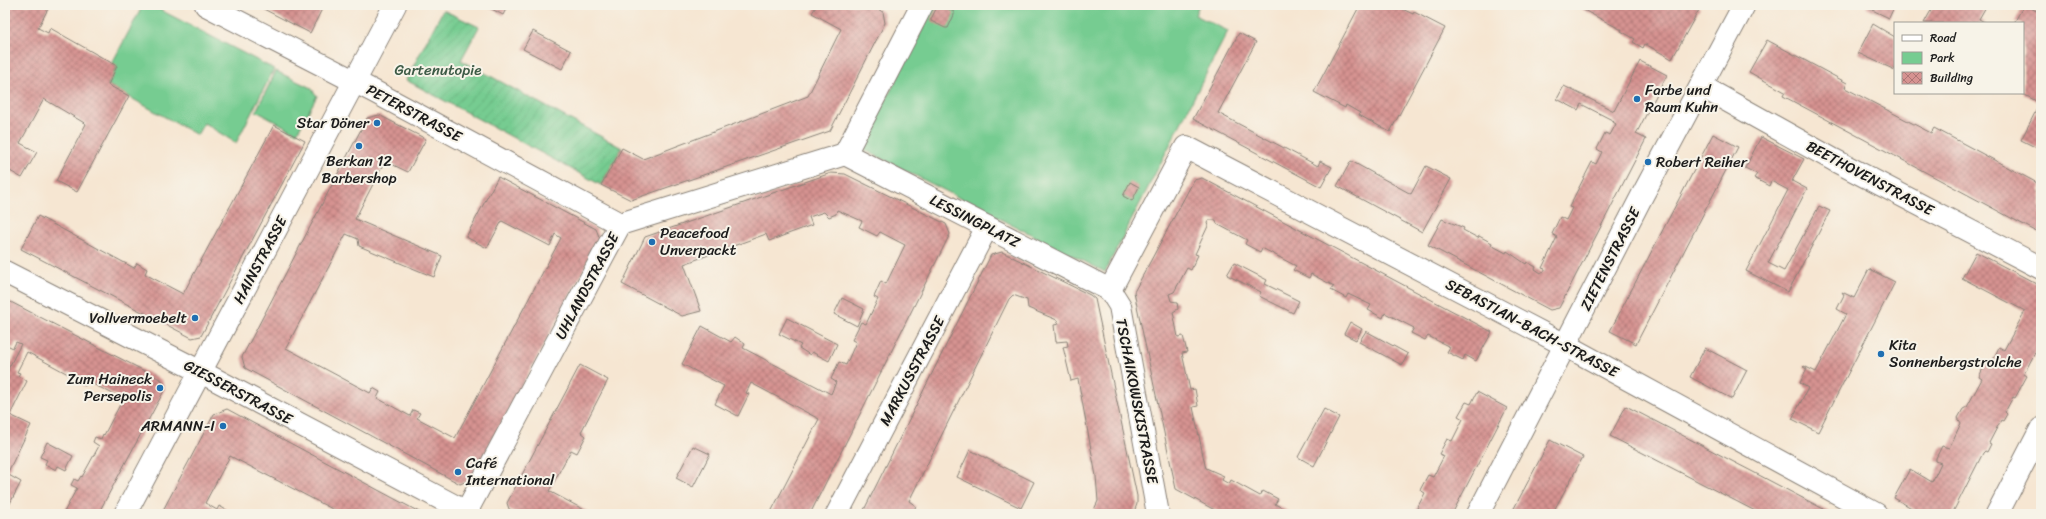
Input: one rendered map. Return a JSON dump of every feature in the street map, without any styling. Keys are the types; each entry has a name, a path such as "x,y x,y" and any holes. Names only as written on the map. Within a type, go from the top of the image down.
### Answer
{"street":[{"name":"PETERSTRASSE","path":"206,5 354,81 620,224"},
{"name":"HAINSTRASSE","path":"125,514 395,5"},
{"path":"845,154 922,5"},
{"name":"ZIETENSTRASSE","path":"1478,514 1744,5"},
{"name":"BEETHOVENSTRASSE","path":"1701,86 1834,160 2041,268"},
{"name":"SEBASTIAN-BACH-STRASSE","path":"1110,290 1186,147 1565,345 1876,514"},
{"name":"UHLANDSTRASSE","path":"467,513 620,224 845,154"},
{"name":"LESSINGPLATZ","path":"845,154 1110,290"},
{"name":"MARKUSSTRASSE","path":"837,514 987,227"},
{"name":"GIESSERSTRASSE","path":"5,272 201,372 467,513"},
{"name":"TSCHAIKOWSKISTRASSE","path":"1110,290 1120,306 1158,514"},
{"path":"1997,514 2041,429"}],"green space":[{"path":"143,5 151,5 274,69 236,143 204,123 197,135 108,85 117,66 112,63"},
{"path":"935,5 1199,5 1195,15 1228,31 1105,272 861,148"},
{"name":"Gartenutopie","path":"443,10 479,27 461,60 622,148 601,185 406,80"},
{"path":"276,71 311,88 317,96 297,133 256,111"}],"building":[{"path":"5,5 50,5 38,28 48,33 50,28 117,66 108,85 129,96 77,192 56,181 86,124 44,99 20,143 37,152 22,178 5,168"},
{"path":"256,5 324,5 310,33"},
{"path":"484,5 508,5 503,15"},
{"path":"817,5 870,5 883,12 885,23 830,131 631,200 601,185 622,148 643,159 808,96 841,29 812,13"},
{"path":"938,5 941,5 954,12 948,28 931,21"},
{"path":"1360,5 1399,5 1398,7 1413,14 1414,12 1445,28 1390,132 1359,115 1360,113 1346,105 1345,108 1314,92"},
{"path":"1574,5 1694,5 1700,8 1672,59 1645,44 1643,48 1633,42 1635,39 1621,31 1622,29"},
{"path":"1867,5 1895,5 1889,18 1866,7"},
{"path":"1934,5 1987,5 1979,19 1984,22 1925,22"},
{"path":"2024,5 2041,13 2041,140 2037,148 2021,140 2040,103 2023,94 2024,22 2015,22"},
{"path":"1873,24 1894,36 1894,70 1858,53"},
{"path":"533,31 571,51 562,69 523,49"},
{"path":"1239,33 1256,42 1218,113 1318,166 1320,161 1332,167 1321,187 1193,119"},
{"path":"1767,40 1847,83 1845,88 1931,133 1934,128 2041,185 2041,234 1783,96 1785,92 1749,72"},
{"path":"1640,61 1667,75 1636,134 1646,139 1559,308 1550,310 1428,245 1442,219 1464,228 1463,230 1478,238 1479,236 1492,243 1491,245 1506,253 1507,251 1526,264 1527,262 1536,267 1535,269 1541,273 1545,271 1545,269 1542,268 1557,237 1552,234 1560,217 1566,220 1572,208 1569,207 1592,162 1596,164 1602,152 1597,149 1605,133 1610,135 1616,124 1613,122 1614,121 1581,104 1578,110 1557,99 1564,86 1614,111"},
{"path":"379,115 426,139 408,172 385,161 355,219 442,256 434,277 359,246 358,239 346,234 286,348 370,393 373,388 380,392 377,398 410,416 413,410 420,413 417,418 455,438 561,238 555,234 550,246 502,221 487,248 466,237 498,177 596,229 600,239 472,479 460,484 245,368 242,357 367,118"},
{"path":"274,125 305,141 201,336 192,338 21,249 38,216 134,268 137,263 147,269 145,274 183,294"},
{"path":"1713,134 1738,147 1636,344 1610,331"},
{"path":"1761,137 1804,159 1792,181 1807,189 1768,263 1784,271 1819,206 1830,211 1788,292 1746,271 1788,190 1771,181 1769,186 1754,178 1757,174 1745,168"},
{"path":"1351,161 1411,194 1426,166 1451,179 1422,232 1337,186"},
{"path":"831,173 845,174 946,224 950,234 810,514 770,514 819,419 751,383 746,393 749,394 738,416 715,404 724,386 682,364 702,326 731,342 735,337 745,344 743,348 831,394 836,382 831,379 839,362 846,365 856,342 852,340 861,322 866,324 878,299 874,297 881,281 886,284 905,245 880,232 877,236 859,227 862,221 837,210 836,214 829,217 824,212 809,217 812,225 769,241 766,234 684,264 701,311 682,316 622,284 645,237"},
{"path":"1202,178 1492,332 1476,361 1465,355 1463,360 1447,352 1450,347 1428,336 1425,340 1411,333 1414,328 1385,313 1383,318 1368,310 1371,305 1348,294 1346,298 1331,290 1334,286 1311,274 1309,278 1293,270 1296,266 1262,248 1260,252 1245,244 1247,240 1217,224 1216,220 1209,220 1207,223 1208,226 1195,254 1198,255 1191,270 1187,268 1174,292 1169,294 1171,301 1177,302 1178,309 1173,312 1178,337 1183,336 1187,352 1182,353 1190,390 1195,389 1198,406 1193,407 1205,465 1206,468 1224,476 1222,480 1229,484 1231,480 1260,496 1263,491 1278,499 1275,504 1293,514 1222,514 1176,489 1134,292 1194,180"},
{"path":"1130,182 1139,187 1132,201 1123,196"},
{"path":"1002,252 1090,295 1095,299 1137,496 1137,504 1133,514 1092,514 1098,501 1096,476 1078,379 1071,381 1063,347 1068,346 1067,341 1056,342 1054,325 1059,324 1057,320 1028,308 1027,300 1013,295 1009,299 909,501 916,506 912,514 862,514 991,255"},
{"path":"1976,252 2041,286 2041,341 2024,374 2027,376 2015,398 2013,397 2005,412 2007,414 2003,421 2001,420 1989,443 1991,444 1987,452 1985,451 1983,453 1952,514 1922,514 1894,498 1910,469 1932,482 1941,463 1936,461 1936,458 1942,446 1949,448 1961,423 1958,418 1963,409 1967,407 1982,379 1979,377 1986,362 1991,365 1999,347 2004,350 2025,311 1962,278"},
{"path":"1234,263 1267,280 1265,284 1299,301 1293,313 1259,296 1261,292 1227,275"},
{"path":"1869,269 1895,282 1818,432 1792,419 1808,388 1800,383 1807,369 1803,367 1804,366 1816,372 1846,314 1837,309 1844,295 1842,292 1854,298"},
{"path":"842,298 864,309 857,326 834,314"},
{"path":"5,299 162,380 165,389 98,514 63,514 77,488 71,485 74,479 78,481 81,476 82,477 99,446 93,442 95,437 101,439 103,434 104,435 123,399 87,381 85,386 71,378 73,374 69,372 68,374 27,352 17,372 20,373 18,376 27,381 10,415 31,425 7,474 21,482 5,513 5,375 21,344 16,342 13,348 5,344"},
{"path":"787,318 837,344 829,361 812,352 810,355 799,348 801,345 779,334"},
{"path":"1350,322 1362,329 1356,340 1344,334"},
{"path":"1366,331 1408,354 1402,365 1359,342"},
{"path":"1705,348 1747,370 1732,399 1690,377"},
{"path":"580,365 608,380 581,432 586,436 577,453 571,450 549,491 592,514 518,514 509,509 507,503"},
{"path":"1477,392 1507,408 1452,514 1414,514 1425,493 1420,490 1428,475 1433,477 1444,456 1439,454 1447,439 1452,441 1463,419 1458,416 1466,402 1471,404"},
{"path":"1626,406 1833,514 1761,514 1610,436"},
{"path":"227,409 423,514 342,514 230,456 205,503 217,510 219,506 234,514 161,514 214,414"},
{"path":"1324,409 1339,417 1314,466 1298,457"},
{"path":"1550,440 1583,457 1552,514 1511,514"},
{"path":"47,442 73,456 66,470 58,466 56,470 45,464 47,460 40,457"},
{"path":"693,446 710,454 693,487 676,478"},
{"path":"970,450 1034,482 1021,508 957,477"}],"place":[{"name":"Farbe und Raum Kuhn","path":"1637,99"},
{"name":"Star Döner","path":"377,123"},
{"name":"Berkan 12 Barbershop","path":"359,146"},
{"name":"Robert Reiher","path":"1648,162"},
{"name":"Peacefood Unverpackt","path":"652,242"},
{"name":"Vollvermoebelt","path":"195,318"},
{"name":"Kita Sonnenbergstrolche","path":"1881,354"},
{"name":"Zum Haineck Persepolis","path":"160,388"},
{"name":"ARMANN-I","path":"223,426"},
{"name":"Café International","path":"458,472"}]}
